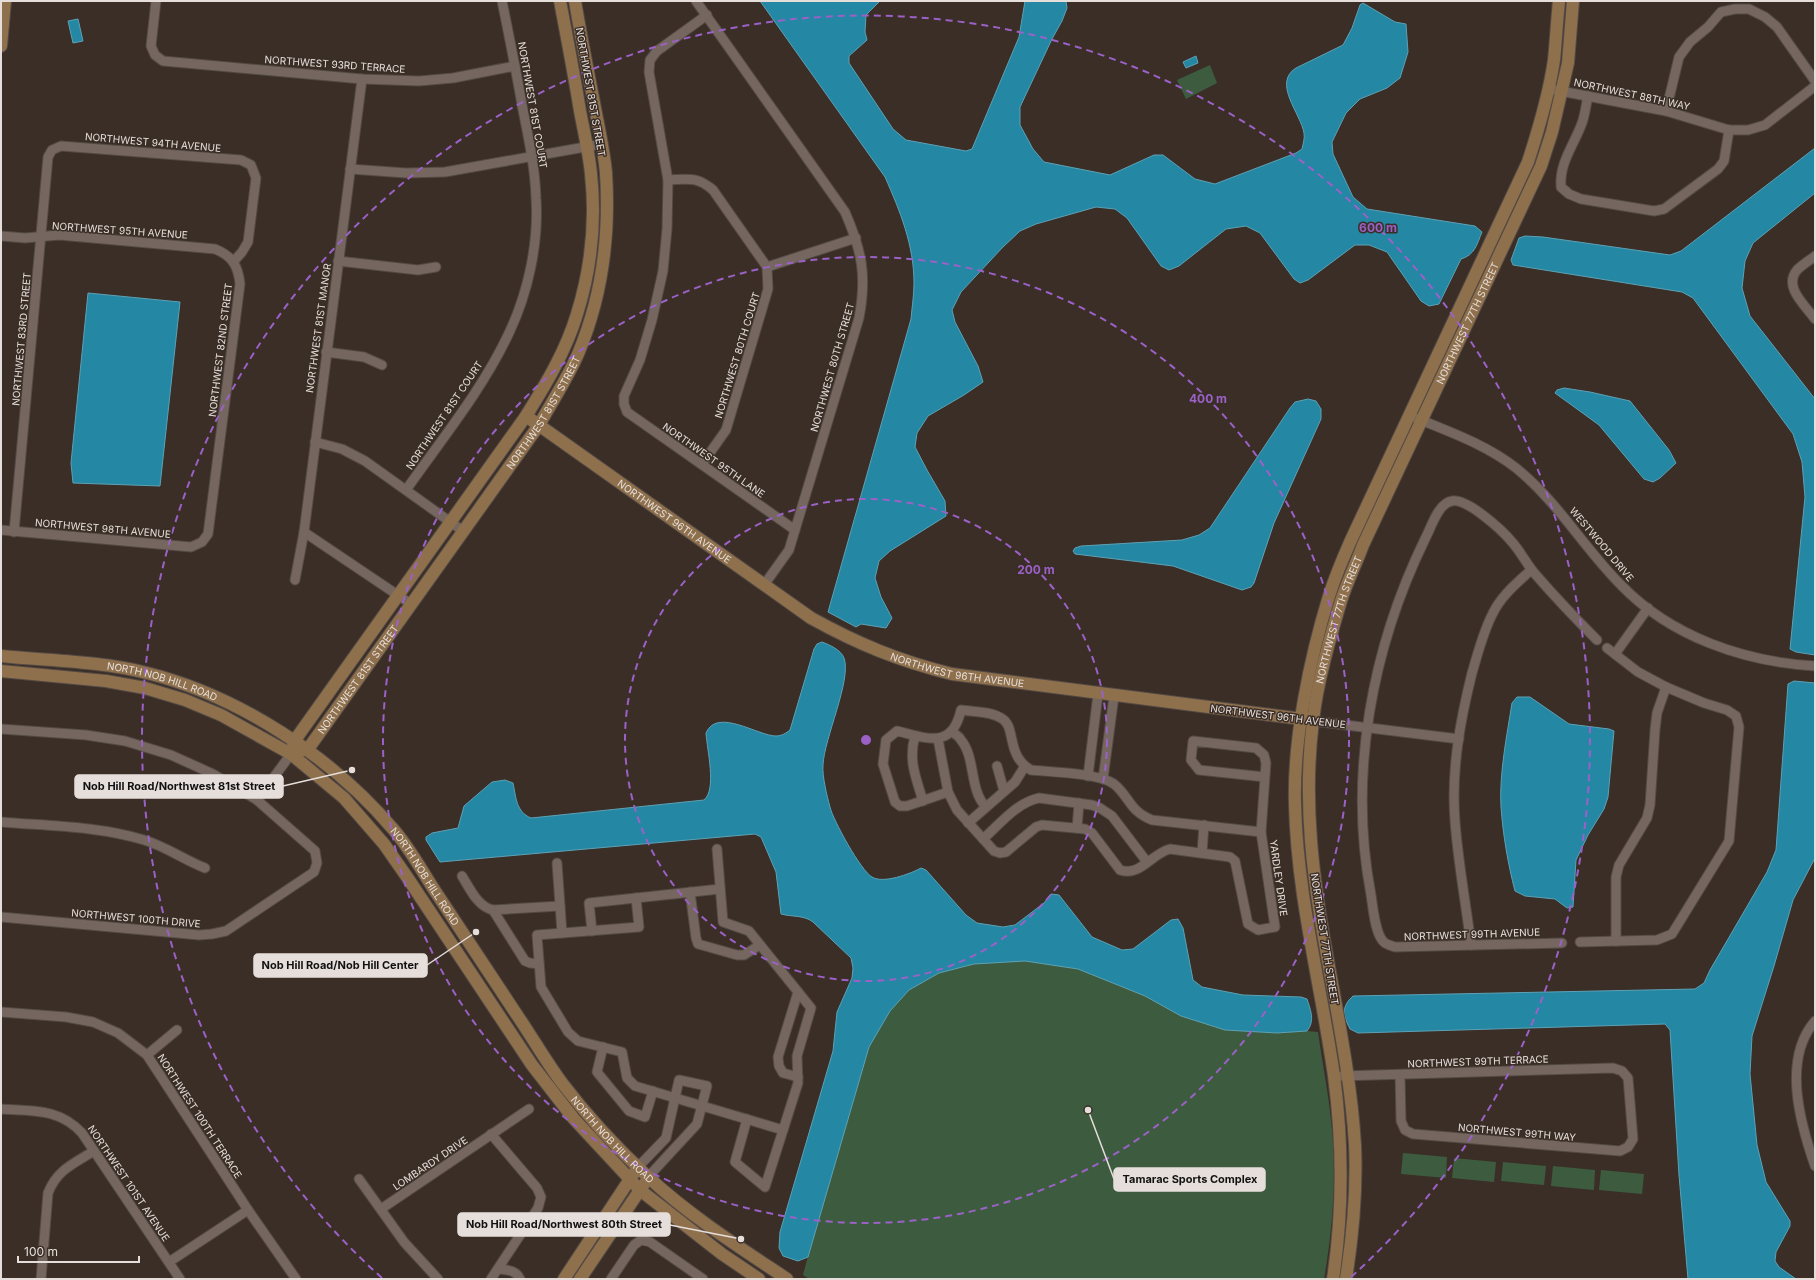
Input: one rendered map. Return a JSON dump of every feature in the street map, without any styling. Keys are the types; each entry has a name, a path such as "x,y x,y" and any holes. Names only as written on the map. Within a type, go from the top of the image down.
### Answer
{"street":[{"path":"1,46 5,1"},
{"name":"NORTHWEST 93RD TERRACE","path":"156,1 152,46 155,55 164,61 362,79 419,81 453,78 515,66"},
{"name":"NORTHWEST 81ST COURT","path":"406,490 489,370 509,332 523,299 531,264 536,232 536,199 532,157 502,1"},
{"name":"NORTHWEST 81ST STREET","path":"257,800 291,754 295,740 526,416 549,379 564,349 577,315 586,280 592,247 592,174 560,1"},
{"name":"NORTHWEST 81ST STREET","path":"308,749 538,425 561,387 578,354 591,318 606,249 606,172 602,144 574,1"},
{"name":"NORTHWEST 80TH STREET","path":"696,1 846,212 856,238 863,271 864,294 859,318 789,550 764,585"},
{"name":"NORTHWEST 77TH STREET","path":"1346,1279 1352,1234 1356,1180 1348,1076 1318,905 1311,841 1307,720 1314,650 1329,595 1351,540 1528,162 1549,89 1554,59 1559,1"},
{"name":"NORTHWEST 77TH STREET","path":"1333,1279 1338,1245 1341,1204 1340,1143 1334,1076 1305,907 1297,842 1295,802 1297,752 1342,599 1363,545 1541,166 1562,91 1568,63 1573,1"},
{"path":"1666,110 1679,57 1690,42 1708,27 1721,12 1735,9 1749,9 1765,17 1777,27 1815,81"},
{"path":"706,15 657,51 650,60 649,72 668,180 692,179 704,182 713,190 767,267 856,238"},
{"name":"NORTHWEST 81ST MANOR","path":"295,580 304,532 362,79"},
{"name":"NORTHWEST 88TH WAY","path":"1549,89 1666,110 1730,130 1748,130 1765,125 1815,86"},
{"path":"1588,96 1582,123 1571,145 1560,175 1560,187 1569,194 1581,199 1654,211 1664,209 1718,169 1724,162 1730,130"},
{"path":"350,169 406,173 445,172 602,144"},
{"name":"NORTHWEST 94TH AVENUE","path":"52,150 61,146 241,160 252,165 256,178 248,242 233,262"},
{"name":"NORTHWEST 83RD STREET","path":"14,532 48,157 52,150"},
{"name":"NORTHWEST 95TH LANE","path":"668,180 667,229 663,271 652,320 640,360 624,396 624,404 627,412 795,530"},
{"name":"NORTHWEST 95TH AVENUE","path":"1,236 25,238 59,235 215,249 227,254 233,262"},
{"path":"1815,256 1797,270 1792,281 1793,290 1815,318"},
{"path":"338,261 418,270 436,267"},
{"name":"NORTHWEST 82ND STREET","path":"202,542 208,534 240,284 239,273 233,262"},
{"name":"NORTHWEST 80TH COURT","path":"702,464 726,430 768,289 767,267"},
{"path":"326,352 364,357 382,365"},
{"name":"WESTWOOD DRIVE","path":"1409,415 1482,446 1515,467 1544,492 1621,586 1648,608 1678,628 1704,641 1735,653 1769,661 1815,666"},
{"name":"NORTHWEST 96TH AVENUE","path":"526,416 811,618 844,636 914,665 958,675 1098,694 1459,738"},
{"path":"315,442 342,449 365,461 463,531"},
{"path":"1367,726 1378,667 1393,615 1412,567 1441,508 1450,501 1460,501 1484,516 1512,541 1531,570 1597,640"},
{"name":"NORTHWEST 98TH AVENUE","path":"1,530 191,547 202,542"},
{"path":"304,532 411,604"},
{"path":"1471,945 1455,820 1455,776 1459,738 1466,698 1478,651 1493,612 1510,589 1531,570"},
{"path":"1615,654 1648,608"},
{"path":"1580,942 1665,938 1672,934 1729,841 1739,727 1736,716 1728,710 1704,703 1666,687 1638,672 1607,648"},
{"name":"NORTH NOB HILL ROAD","path":"1,656 110,666 148,673 176,682 229,703 295,740 308,749 355,789 394,830 562,1083 601,1129 648,1177 711,1227 787,1279"},
{"name":"NORTH NOB HILL ROAD","path":"1,671 106,681 145,688 185,700 221,715 291,754 344,798 384,844 408,877 532,1065 574,1119 640,1190 722,1254 759,1279"},
{"path":"1616,941 1616,877 1619,865 1647,818 1650,805 1657,713 1666,687"},
{"path":"1088,776 1098,694"},
{"path":"1103,779 1114,696"},
{"path":"948,792 907,806 900,806 895,802 883,764 886,740 897,731 932,740 948,736 956,726 961,710 992,714 1003,718 1008,725 1016,756 1025,766 1015,782 968,823"},
{"name":"NORTHWEST 99TH AVENUE","path":"1367,726 1362,782 1363,837 1378,934 1385,943 1395,947 1562,942"},
{"path":"1,729 86,735 124,741 171,755 213,774 257,800"},
{"path":"952,732 961,739 965,747 982,803 986,807"},
{"path":"915,736 913,743 912,764 923,801"},
{"name":"YARDLEY DRIVE","path":"938,739 948,792 957,810 994,851 1000,853 1006,852 1036,827 1042,825 1085,829 1092,833 1120,870 1126,872 1134,872 1162,851 1170,849 1230,857 1235,861 1248,924 1258,930 1275,927 1260,832 1152,820 1136,811 1119,789 1109,781 1088,776 1031,770 1025,766"},
{"path":"1260,832 1265,777 1266,763 1264,755 1256,748 1193,741 1191,760 1194,766 1200,770 1265,777"},
{"path":"1092,746 1107,749"},
{"path":"291,754 308,749"},
{"path":"998,766 1004,791"},
{"path":"983,839 1025,802 1039,798 1079,803 1092,805 1112,816 1147,862"},
{"name":"NORTHWEST 100TH DRIVE","path":"1,917 198,935 226,931 314,872 317,863 315,851 257,800"},
{"path":"1076,828 1079,803"},
{"path":"1,822 120,834 145,840 205,868"},
{"path":"1202,853 1204,825"},
{"path":"717,849 723,922 749,931 811,1008 797,1056 798,1083 765,1187 735,1162 747,1119"},
{"path":"557,863 562,933"},
{"path":"462,876 481,904 486,908 493,910 560,906"},
{"path":"592,931 589,903 720,889"},
{"path":"690,892 698,944 737,955 744,955 760,945"},
{"path":"636,898 639,926 537,935 541,986 568,1032 578,1040 622,1052 627,1078 635,1086 783,1130"},
{"path":"493,910 525,961 539,964"},
{"path":"798,992 778,1057 779,1066 783,1072 798,1077"},
{"name":"NORTHWEST 100TH TERRACE","path":"1,1012 66,1017 93,1022 118,1033 146,1055 248,1210 296,1279"},
{"path":"1815,1021 1806,1031 1800,1049 1796,1065 1796,1083 1806,1141 1815,1166"},
{"path":"146,1055 177,1030"},
{"path":"603,1047 597,1072 629,1111 645,1117 653,1091"},
{"name":"NORTHWEST 99TH TERRACE","path":"1334,1076 1613,1068 1622,1071 1628,1078 1633,1139 1628,1147"},
{"name":"NORTHWEST 99TH WAY","path":"1400,1074 1401,1121 1404,1130 1413,1134 1620,1151 1628,1147"},
{"path":"564,1279 638,1167 666,1138 680,1080 707,1086 697,1124 648,1177 580,1279"},
{"name":"NORTHWEST 101ST AVENUE","path":"1,1108 47,1112 60,1116 73,1123 94,1151 180,1279"},
{"name":"LOMBARDY DRIVE","path":"381,1209 530,1109"},
{"path":"491,1134 537,1188 541,1197 538,1208 496,1276"},
{"path":"41,1279 48,1193 53,1182 63,1170 94,1151"},
{"path":"358,1179 404,1242 438,1279"},
{"path":"169,1262 248,1210"},
{"path":"611,1279 634,1245 641,1240 650,1242 703,1279"},
{"path":"496,1276 513,1271 520,1279"},
{"path":"496,1276 516,1279"}],"green space":[{"path":"1210,65 1217,83 1186,99 1177,80"},
{"path":"1038,957 1307,1031 1318,1032 1330,1109 1334,1160 1332,1220 1324,1279 809,1279 803,1275 850,1098 867,1044 889,1007 914,981 968,960"},
{"path":"1403,1153 1447,1157 1446,1178 1401,1174"},
{"path":"1454,1158 1496,1162 1494,1182 1452,1178"},
{"path":"1503,1162 1546,1166 1544,1185 1501,1181"},
{"path":"1553,1166 1595,1170 1594,1190 1551,1186"},
{"path":"1601,1170 1644,1174 1642,1194 1599,1190"}],"water":[{"path":"760,1 880,1 866,15 865,32 867,40 849,56 849,63 893,129 906,140 966,151 972,149 1019,37 1025,1 1066,1 1067,8 1062,21 1020,107 1020,125 1033,149 1044,162 1110,175 1154,155 1163,155 1195,179 1215,184 1296,153 1302,149 1304,133 1302,125 1287,90 1289,74 1296,68 1343,45 1352,28 1360,5 1363,3 1395,22 1406,24 1408,52 1400,78 1387,88 1360,99 1346,113 1332,142 1333,154 1353,197 1367,209 1475,226 1482,232 1477,245 1472,252 1461,259 1439,304 1429,306 1421,301 1387,252 1369,245 1355,245 1308,280 1300,283 1294,279 1260,233 1246,226 1226,229 1179,266 1169,270 1161,266 1127,218 1115,209 1096,207 1036,224 1020,231 961,292 952,310 955,322 978,366 983,382 928,416 917,433 915,447 945,501 946,516 890,551 879,561 875,578 881,597 892,618 886,628 861,624 856,627 828,612 911,319 914,283 912,255 901,215 885,177"},
{"path":"78,19 83,41 73,43 68,21"},
{"path":"1196,56 1198,63 1186,68 1183,62"},
{"path":"1815,148 1815,193 1753,243 1745,261 1742,288 1750,316 1815,399 1815,655 1796,652 1790,649 1805,497 1802,462 1793,434 1693,298 1682,292 1513,265 1511,260 1519,238 1525,236 1543,237 1670,255 1681,251"},
{"path":"88,293 180,302 160,486 73,483 71,463"},
{"path":"1564,388 1630,401 1669,450 1676,463 1660,478 1653,482 1644,479 1599,425 1555,393 1557,390"},
{"path":"1308,399 1316,401 1321,409 1321,419 1274,523 1254,583 1251,587 1242,590 1173,566 1075,554 1073,551 1075,548 1081,546 1182,540 1199,535 1210,528 1290,408 1295,402"},
{"path":"822,642 832,646 843,655 845,668 841,694 828,740 823,765 826,792 832,813 842,833 867,873 877,879 889,879 921,868 926,870 966,915 977,923 1003,927 1015,925 1044,903 1051,894 1059,895 1092,937 1122,950 1133,949 1171,920 1178,919 1183,928 1193,980 1202,987 1243,995 1301,997 1307,999 1312,1020 1307,1031 1277,1033 1225,1030 1181,1016 1145,996 1078,969 1025,961 974,964 939,973 909,990 890,1011 869,1047 808,1257 798,1261 783,1256 779,1248 780,1232 833,1051 837,1012 852,978 853,968 851,958 813,922 802,917 781,914 776,872 761,837 755,834 440,862 426,840 426,837 432,833 458,828 464,806 492,782 505,780 513,783 516,799 522,812 531,818 704,800 708,795 711,778 706,733 711,726 719,722 728,723 776,736 782,735 790,730 814,649 817,644"},
{"path":"1794,681 1815,683 1815,858 1793,900 1752,1036 1750,1074 1757,1145 1766,1182 1790,1221 1790,1226 1776,1252 1775,1261 1779,1267 1796,1279 1688,1279 1679,1175 1670,1030 1665,1024 1358,1033 1350,1029 1344,1011 1346,1004 1353,996 1695,989 1704,983 1767,872 1776,850 1788,684"},
{"path":"1517,697 1530,697 1569,724 1609,729 1614,731 1608,797 1604,809 1588,835 1576,860 1573,907 1567,908 1555,899 1525,896 1515,891 1504,839 1501,807 1501,781 1512,703"}],"place":[{"name":"Nob Hill Road/Northwest 81st Street","path":"352,770"},
{"name":"Nob Hill Road/Nob Hill Center","path":"476,932"},
{"name":"Tamarac Sports Complex","path":"1088,1110"},
{"name":"Nob Hill Road/Northwest 80th Street","path":"741,1239"}]}
